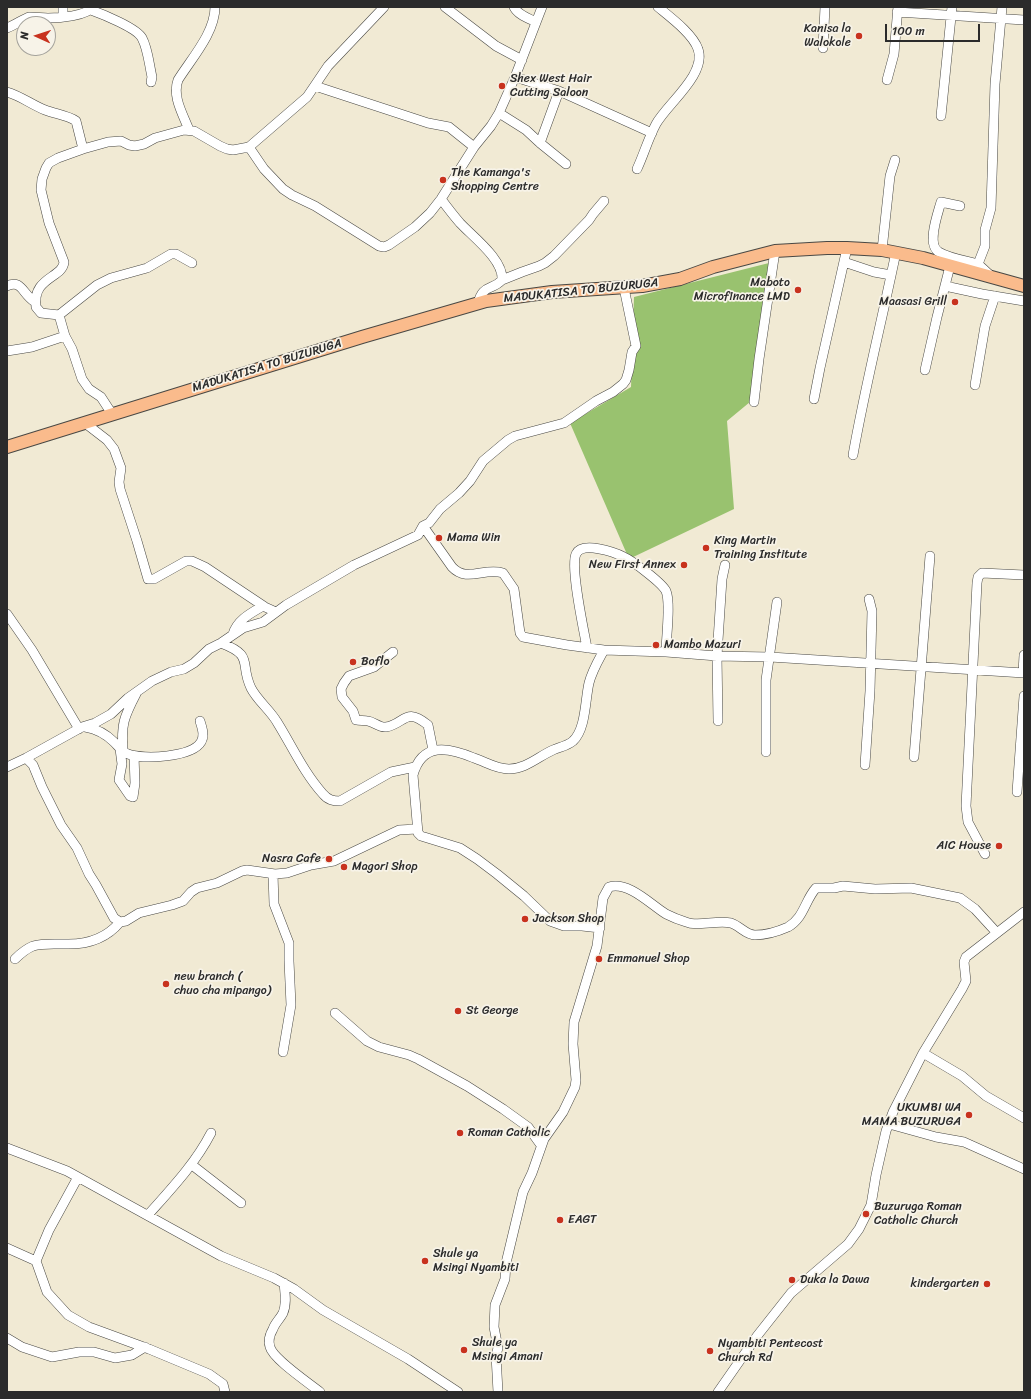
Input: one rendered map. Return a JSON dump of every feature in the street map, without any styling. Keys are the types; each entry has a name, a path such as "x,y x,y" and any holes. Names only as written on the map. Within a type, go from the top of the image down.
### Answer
{"main road":[{"name":"MADUKATISA TO BUZURUGA","path":"7,447 362,337 486,301 552,292 642,286 680,279 713,267 775,252 797,249 847,248 882,250 923,258 1024,286"}],"street":[{"path":"63,7 63,17"},
{"path":"189,130 176,96 176,85 208,34 214,17 215,7"},
{"path":"192,263 176,254 171,254 142,270 111,278 97,285 60,315 41,313 36,307 35,302 38,289 43,282 62,268 64,262 49,223 41,190 42,179 49,163 83,149 116,141 121,141 129,145 139,145 154,138 184,130 194,131 227,149 233,150 250,147 307,97 328,66 384,7"},
{"path":"445,7 492,43 522,60"},
{"path":"514,7 516,11 536,22"},
{"path":"250,147 264,169 283,189 315,206 379,246 384,247 389,245 430,213 441,199 474,147 499,114 522,60 542,7"},
{"path":"637,169 656,123 666,109 687,86 694,75 699,56 696,44 658,7"},
{"path":"823,48 825,7"},
{"path":"978,264 984,246 985,230 991,208 995,84 1002,7"},
{"path":"7,28 28,17 63,17 85,12 92,8 139,33 143,42 152,77 151,82"},
{"path":"887,80 894,54 897,10 951,11 1001,19 1024,20"},
{"path":"941,116 951,11"},
{"path":"515,77 559,90 652,133"},
{"path":"315,86 416,120 449,127 474,147"},
{"path":"540,143 559,90"},
{"path":"7,92 45,110 76,121 83,149"},
{"path":"499,114 526,130 566,164"},
{"path":"882,250 890,176 895,160"},
{"path":"441,199 450,212 489,252 501,270 502,280"},
{"path":"478,304 482,292 502,280 539,266 554,256 589,220 604,201"},
{"path":"960,206 941,202 932,238 934,248 938,252 978,264 991,276"},
{"path":"814,399 847,248"},
{"path":"754,402 758,359 775,252"},
{"path":"853,455 896,252"},
{"path":"844,262 874,272 891,275"},
{"path":"925,370 950,266"},
{"path":"7,286 13,283 17,284 21,287 28,298 35,302"},
{"path":"945,286 1024,300"},
{"path":"7,767 82,728 95,723 110,714 136,692 152,681 184,669 194,663 209,650 243,628 263,622 276,612 354,565 418,535 423,526 429,523 440,509 459,493 470,481 483,461 508,440 515,436 564,423 596,401 613,392 626,380 632,352 636,346 624,288"},
{"path":"975,385 986,321 995,296"},
{"path":"60,315 65,336 72,349 82,379 89,389 101,397 112,414"},
{"path":"7,351 32,347 65,336"},
{"path":"85,423 109,442 116,454 121,468 119,482 120,489 148,579 154,579 186,561 192,561 210,570 225,582 263,606 276,612"},
{"path":"423,526 457,572 463,575 492,572 503,573 514,589 520,634 523,637 604,650 666,652 717,656 770,657 1024,673 1024,655"},
{"path":"587,648 579,607 574,564 575,555 582,548 612,552 624,557 642,569 664,588 668,606 666,652"},
{"path":"914,757 930,556"},
{"path":"718,721 717,656 722,579 725,565"},
{"path":"985,854 968,822 966,810 978,577 982,573 1024,575"},
{"path":"865,765 871,663 872,611 869,599"},
{"path":"766,752 766,680 777,602"},
{"path":"233,635 234,629 241,621 263,606"},
{"path":"7,614 82,728"},
{"path":"221,643 235,650 245,659 248,679 251,687 277,722 303,765 328,799 333,801 340,800 391,772 415,767"},
{"path":"600,928 564,926 550,921 519,892 477,859 460,848 425,839 418,833 417,829 416,798 413,775 415,767 421,757 433,750 445,750 464,754 496,767 509,769 527,764 553,750 564,747 571,742 579,731 589,681 595,665 604,650"},
{"path":"393,652 370,670 349,676 344,682 342,697 353,711 356,720 369,721 382,727 390,726 411,716 419,718 428,724 433,750"},
{"path":"134,756 135,784 132,797 119,780 122,764 122,729 136,692"},
{"path":"1017,792 1024,696"},
{"path":"82,728 93,728 107,736 127,754 134,756 152,756 187,752 196,748 203,738 203,731 200,721"},
{"path":"26,758 34,765 42,787 61,825 77,848 87,870 114,918 120,922 126,921 139,913 172,906 183,901 194,890 218,883 242,871 247,870 273,874 287,873 311,865 334,861 350,855 394,832 403,829 417,829"},
{"path":"273,874 274,904 289,943 291,1005 283,1052"},
{"path":"498,1392 496,1355 498,1348 494,1327 495,1305 504,1279 518,1208 541,1145 548,1132 563,1112 575,1087 574,1022 597,946 603,898 607,889 612,886 635,892 667,914 688,923 714,922 732,924 748,934 754,935 773,932 787,927 795,922 816,888 848,886 875,889 911,888 960,898 975,909 997,933"},
{"path":"718,1392 757,1336 790,1293 848,1244 859,1229 871,1205 876,1175 893,1112 923,1053 962,990 966,981 964,962 966,957 1024,912"},
{"path":"15,959 32,946 43,944 80,943 99,939 114,930 120,922"},
{"path":"336,1013 367,1041 379,1047 418,1059 467,1086 503,1109 528,1127 541,1145"},
{"path":"923,1053 962,1076 986,1096 1024,1118"},
{"path":"889,1124 936,1137 964,1142 1024,1169"},
{"path":"148,1215 192,1165 202,1151 211,1134"},
{"path":"7,1148 67,1171 221,1256 294,1288 323,1310 408,1359 458,1392"},
{"path":"192,1165 241,1203"},
{"path":"78,1177 49,1230 36,1262 47,1292 68,1315 89,1327 145,1347 209,1374 223,1384 225,1392"},
{"path":"7,1248 36,1262"},
{"path":"284,1283 286,1298 285,1306 283,1313 272,1329 269,1337 270,1347 276,1357 320,1392"},
{"path":"7,1338 22,1347 52,1357 80,1352 94,1352 116,1358 132,1355 145,1347"}],"green space":[{"path":"769,263 756,397 727,421 734,509 629,559 570,423 631,387 634,297"}],"place":[{"name":"Kanisa la Walokole","path":"859,36"},
{"name":"Shex West Hair Cutting Saloon","path":"502,86"},
{"name":"The Kamanga's Shopping Centre","path":"443,180"},
{"name":"Maboto Microfinance LMD","path":"798,290"},
{"name":"Maasasi Grill","path":"955,302"},
{"name":"Mama Win","path":"439,538"},
{"name":"King Martin Training Institute","path":"706,548"},
{"name":"New First Annex","path":"684,565"},
{"name":"Mambo Mazuri","path":"656,645"},
{"name":"Boflo","path":"353,662"},
{"name":"AIC House","path":"999,846"},
{"name":"Nasra Cafe","path":"329,859"},
{"name":"Magori Shop","path":"344,867"},
{"name":"Jackson Shop","path":"525,919"},
{"name":"Emmanuel Shop","path":"599,959"},
{"name":"new branch ( chuo cha mipango)","path":"166,984"},
{"name":"St George","path":"458,1011"},
{"name":"UKUMBI WA MAMA BUZURUGA","path":"969,1115"},
{"name":"Roman Catholic","path":"460,1133"},
{"name":"Buzuruga Roman Catholic Church","path":"866,1214"},
{"name":"EAGT","path":"560,1220"},
{"name":"Shule ya Msingi Nyambiti","path":"425,1261"},
{"name":"Duka la Dawa","path":"792,1280"},
{"name":"kindergarten","path":"987,1284"},
{"name":"Shule ya Msingi Amani","path":"464,1350"},
{"name":"Nyambiti Pentecost Church Rd","path":"710,1351"}]}
